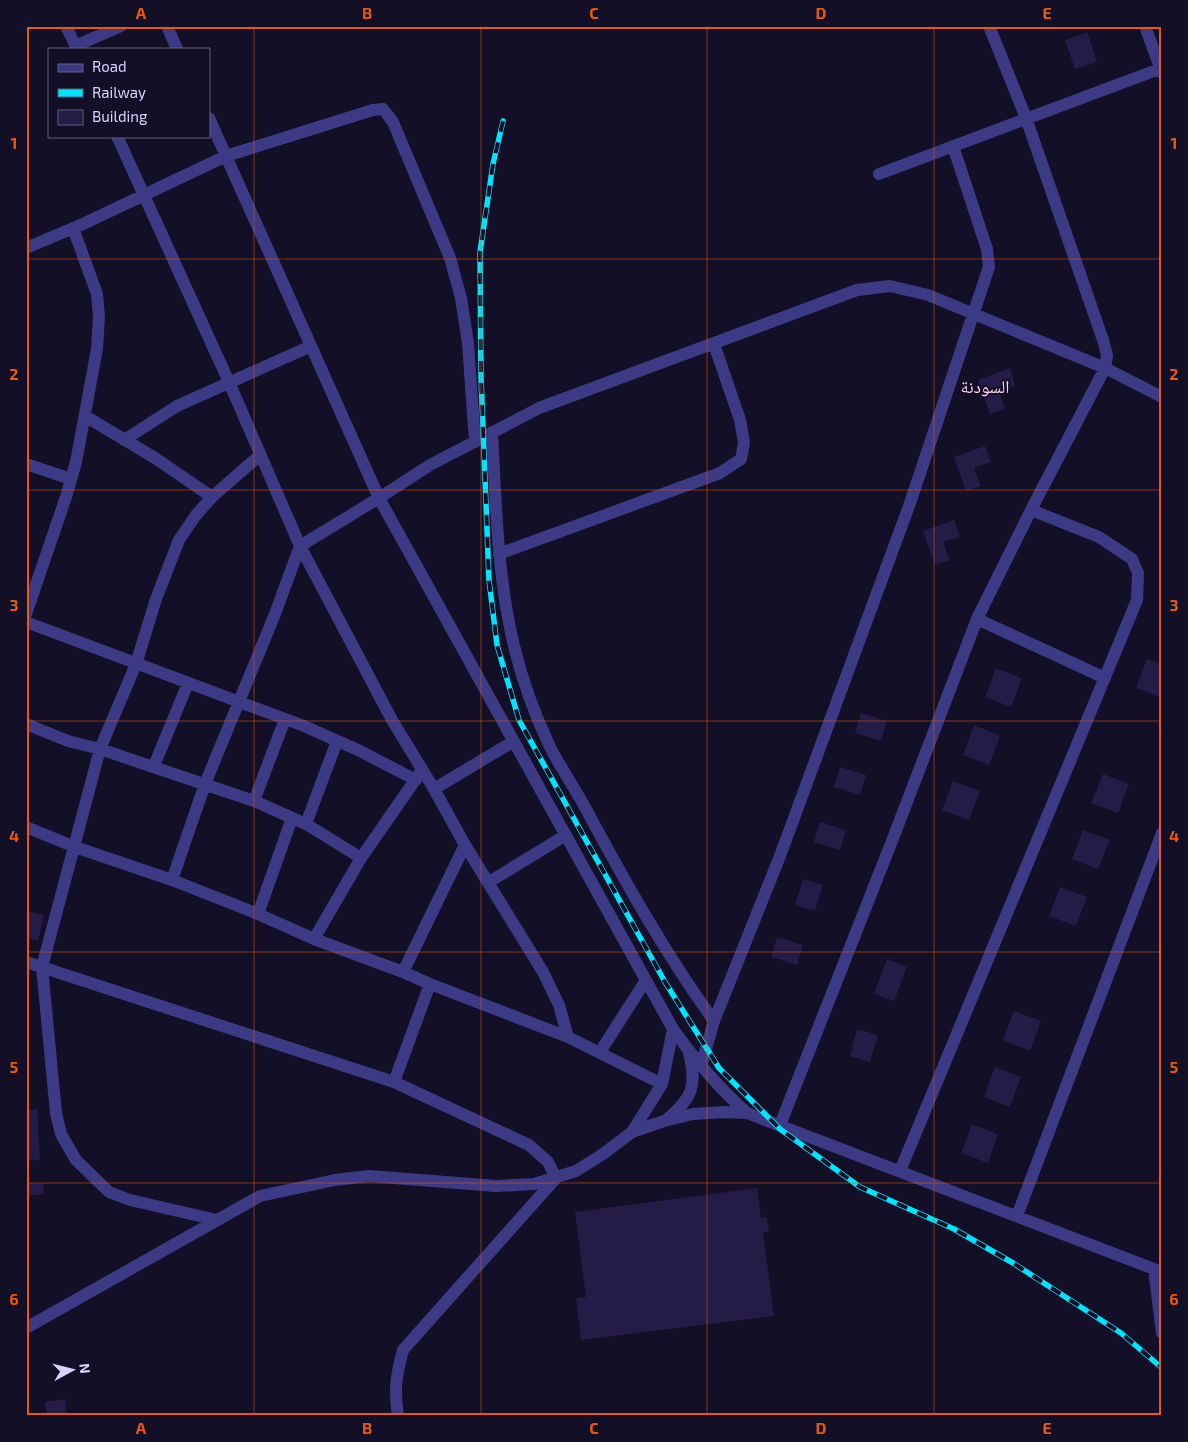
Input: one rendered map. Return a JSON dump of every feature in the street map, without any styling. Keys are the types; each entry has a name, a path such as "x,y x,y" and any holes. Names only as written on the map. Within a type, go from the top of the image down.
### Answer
{"street":[{"path":"66,26 76,48 121,26"},
{"path":"167,26 177,48"},
{"path":"780,1125 977,619 1105,368 1107,355 1103,340 1026,118 989,26"},
{"path":"879,174 1026,118 1161,70 1145,26"},
{"path":"26,248 145,195 226,156 374,110 383,109 393,122 450,258 461,298 468,343 475,442"},
{"path":"210,120 379,498 673,1029 718,1086 747,1113"},
{"path":"118,138 229,382 300,546 419,775"},
{"path":"701,1066 714,1021 780,856 906,516 988,267 989,257 987,249 953,146"},
{"path":"26,614 71,479 97,349 99,317 97,294 73,228"},
{"path":"172,880 205,784 275,614 300,546 430,465 539,408 857,290 890,286 928,295 1105,368 1162,397"},
{"path":"500,554 720,473 741,459 744,443 740,420 714,344"},
{"path":"124,440 177,406 311,346"},
{"path":"85,416 212,498"},
{"path":"492,432 500,554 505,598 514,647 530,698 551,748 660,943 714,1021"},
{"path":"217,1220 130,1200 109,1192 76,1160 61,1134 56,1113 42,967 100,749 136,664 156,599 179,540 196,515 212,498 260,455"},
{"path":"26,464 71,479"},
{"path":"900,1171 1137,600 1138,573 1132,559 1099,537 1031,510"},
{"path":"977,619 1105,678"},
{"path":"26,622 285,719 419,775 434,789 465,845 543,972 559,1005 568,1037"},
{"path":"154,766 188,683"},
{"path":"254,802 285,719"},
{"path":"26,724 68,741 154,766 254,802 306,824 361,858"},
{"path":"306,824 337,741"},
{"path":"434,789 514,741"},
{"path":"314,939 361,858 419,775"},
{"path":"258,914 292,818"},
{"path":"27,830 172,880 258,914 314,939 568,1037 662,1084"},
{"path":"1017,1216 1162,833"},
{"path":"489,882 566,835"},
{"path":"403,972 465,845"},
{"path":"26,962 394,1082 529,1145 548,1162 556,1178"},
{"path":"600,1052 646,980"},
{"path":"394,1082 430,984"},
{"path":"632,1132 662,1084 673,1029"},
{"path":"664,1121 689,1096 693,1071 689,1051"},
{"path":"26,1328 260,1196 335,1180 369,1176 496,1186 534,1184 576,1171 632,1132 664,1121 694,1114 726,1112 747,1113 780,1125 1158,1270 1162,1333"},
{"path":"398,1416 396,1375 403,1350 556,1178"}],"building":[{"path":"1087,32 1097,62 1075,69 1065,40"},
{"path":"1010,368 1015,385 999,391 1005,409 990,414 978,380"},
{"path":"985,446 991,462 974,468 981,486 966,491 954,457"},
{"path":"954,520 960,537 943,542 950,560 935,565 923,531"},
{"path":"1147,659 1162,664 1162,698 1136,688"},
{"path":"996,668 1022,678 1011,707 985,697"},
{"path":"861,713 887,721 881,741 855,733"},
{"path":"974,725 1000,736 989,765 963,755"},
{"path":"840,767 866,775 860,795 834,787"},
{"path":"1103,774 1129,784 1118,813 1091,803"},
{"path":"953,781 980,791 969,820 942,810"},
{"path":"820,822 846,830 840,850 814,842"},
{"path":"1083,830 1110,840 1098,869 1072,859"},
{"path":"803,879 823,885 815,911 795,905"},
{"path":"1060,887 1087,897 1076,926 1049,916"},
{"path":"26,911 44,915 38,941 26,938"},
{"path":"777,937 803,945 797,965 771,957"},
{"path":"887,959 907,967 894,1001 874,994"},
{"path":"1014,1011 1041,1021 1030,1051 1003,1040"},
{"path":"857,1029 878,1035 870,1062 850,1056"},
{"path":"995,1067 1021,1077 1010,1107 984,1097"},
{"path":"37,1109 40,1160 26,1161 26,1110"},
{"path":"972,1124 998,1134 988,1163 961,1153"},
{"path":"43,1183 44,1194 26,1196 26,1184"},
{"path":"757,1188 761,1218 767,1217 769,1232 763,1233 774,1316 581,1340 576,1298 586,1297 575,1212"},
{"path":"65,1399 67,1414 47,1416 45,1402"}],"railway":[{"path":"503,121 493,164 480,252 481,377 489,580 497,645 519,720 665,982 719,1068 780,1129 860,1187 954,1229 1013,1263 1121,1333 1162,1368"}],"district":[{"name":"السودنة","path":"985,387"}]}
